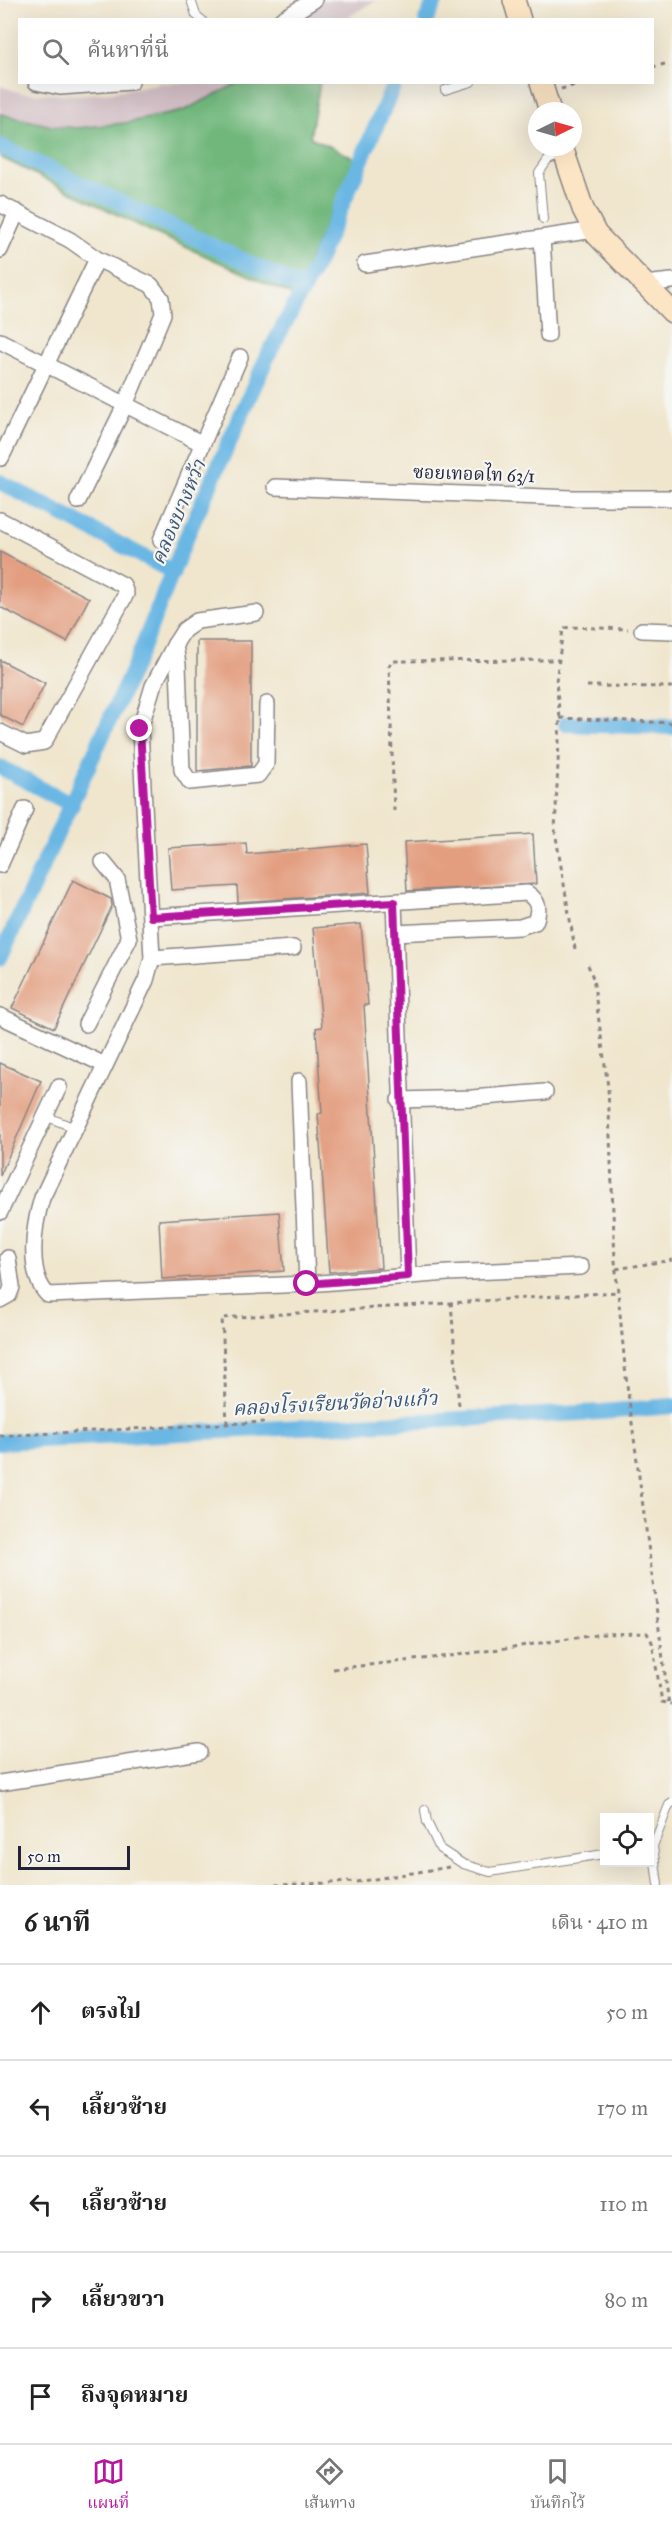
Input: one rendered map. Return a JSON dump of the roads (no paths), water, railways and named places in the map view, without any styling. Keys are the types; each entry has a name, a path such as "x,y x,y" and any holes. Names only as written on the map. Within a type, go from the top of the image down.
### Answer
{"main road":[{"path":"514,0 519,18"},
{"path":"565,156 583,209 594,230 616,256 672,312"}],"street":[{"path":"284,18 314,0"},
{"path":"46,84 60,87 103,84"},
{"path":"0,204 70,240 96,259 151,285 161,298 163,314 125,405 78,501"},
{"path":"0,250 17,212"},
{"path":"365,264 594,230"},
{"path":"542,238 548,335"},
{"path":"1,458 96,259"},
{"path":"644,284 672,281"},
{"path":"0,341 201,443"},
{"path":"162,540 201,443 240,357"},
{"name":"ซอยเทอดไท 63/1","path":"275,487 572,498 672,498"},
{"path":"0,520 123,585 126,594 44,742 40,745 26,745 0,732"},
{"path":"256,613 197,621 184,630 153,686 140,729 153,939 152,958 146,980 42,1198 35,1221 34,1256 41,1288 48,1295 307,1284 581,1267"},
{"path":"642,630 672,631"},
{"path":"175,644 178,665 182,770 190,782 258,775 262,772 266,764 267,704"},
{"path":"0,866 25,809"},
{"path":"86,1024 129,939 117,879 103,862"},
{"path":"151,917 527,893 535,898 539,906 535,922 520,927 394,933"},
{"path":"394,902 399,1100 408,1276"},
{"path":"152,958 293,948"},
{"path":"0,1016 105,1065"},
{"path":"299,1081 307,1284"},
{"path":"0,1212 59,1086"},
{"path":"399,1100 471,1098 545,1092"},
{"path":"0,1300 9,1295 12,1287 4,1258 34,1256"},
{"path":"0,1783 199,1752"}],"lane":[{"path":"191,0 196,15 200,18"},
{"path":"445,90 464,84"},
{"path":"543,219 539,173 548,160 554,156"},
{"path":"129,939 153,939"},
{"path":"45,1116 75,1128"},
{"path":"654,1839 672,1803"},
{"path":"425,1810 427,1822 440,1849 463,1864 490,1872 600,1855"},
{"path":"663,1819 672,1824"},
{"path":"654,1863 658,1885"}],"waterway":[{"name":"คลองบางหว้า","path":"427,18 436,0"},
{"name":"คลองบางหว้า","path":"0,958 138,658 186,538 268,355 317,263 394,84"},
{"path":"0,146 304,289"},
{"path":"0,482 173,572"},
{"path":"566,724 672,727"},
{"path":"0,767 72,805"},
{"name":"คลองโรงเรียนวัดอ่างแก้ว","path":"0,1442 602,1412 672,1406"}]}
